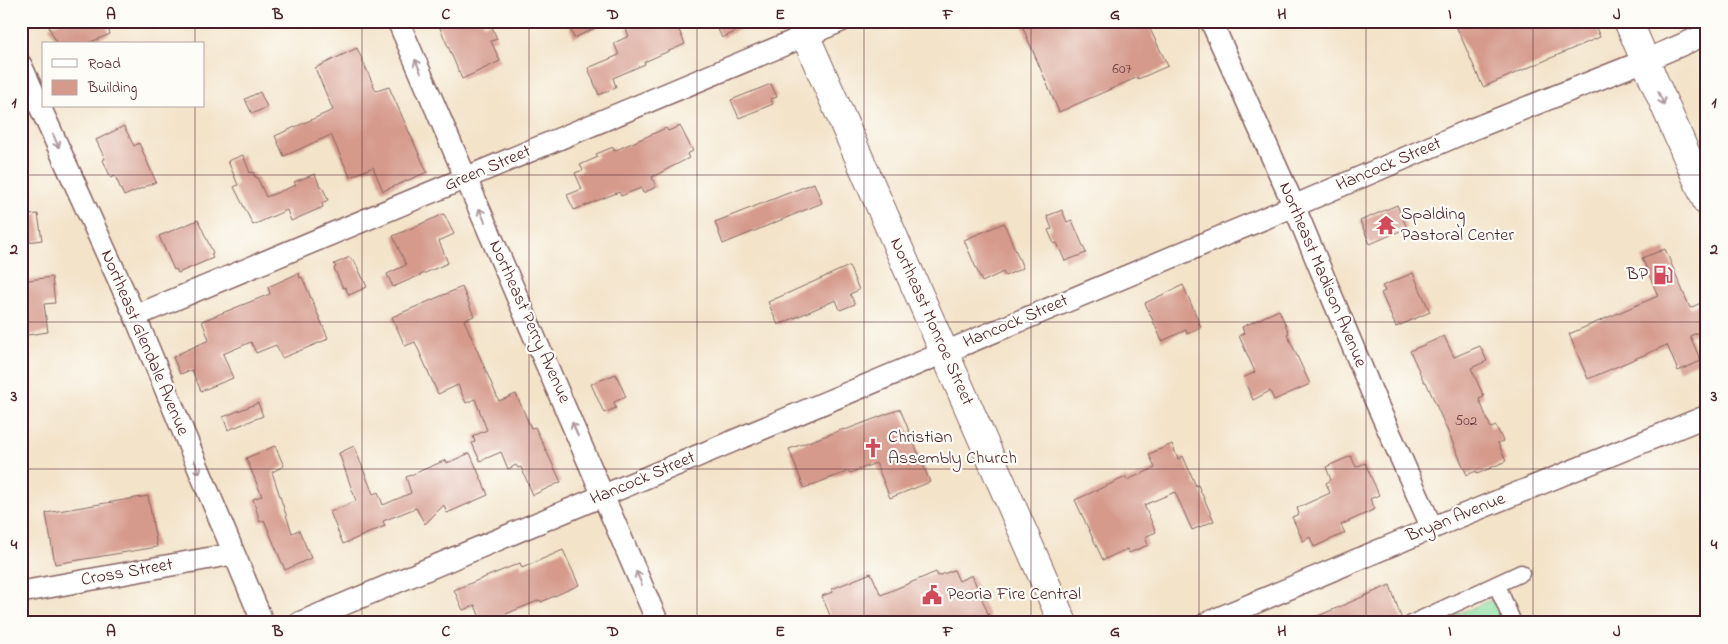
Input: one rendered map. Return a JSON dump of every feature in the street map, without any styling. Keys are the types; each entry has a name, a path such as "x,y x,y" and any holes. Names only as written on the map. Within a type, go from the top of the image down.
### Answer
{"street":[{"name":"Northeast Perry Avenue","path":"398,21 658,623"},
{"name":"Green Street","path":"135,316 466,179 802,29 841,21"},
{"name":"Northeast Madison Avenue","path":"1211,21 1294,206 1376,402 1432,528"},
{"path":"1628,21 1707,202"},
{"name":"Northeast Monroe Street","path":"802,29 1062,623"},
{"name":"Hancock Street","path":"298,623 1294,206 1470,130 1707,34"},
{"name":"Northeast Glendale Avenue","path":"21,65 135,316 262,623"},
{"name":"Bryan Avenue","path":"1206,623 1707,416"},
{"name":"Cross Street","path":"21,592 233,554"},
{"path":"1413,623 1435,618 1522,573"},
{"path":"1497,585 1513,623"}],"green space":[{"path":"1494,599 1504,623 1446,623 1444,620"}],"building":[{"path":"62,21 105,21 110,34 91,42 56,42 49,27"},
{"path":"437,21 482,21 484,25 490,22 497,39 491,41 500,61 462,79"},
{"path":"567,21 610,21 574,38"},
{"path":"645,21 675,21 685,44 613,78 616,87 599,95 588,68 619,55 614,43 629,36 626,29"},
{"path":"714,21 758,21 722,38"},
{"path":"1020,21 1146,21 1168,66 1138,79 1138,77 1059,112"},
{"path":"1454,21 1593,21 1600,37 1483,87"},
{"path":"357,48 376,91 389,87 427,172 383,191 373,167 350,177 331,135 284,156 275,136 333,110 315,68"},
{"path":"771,84 777,97 771,99 773,104 739,118 731,100"},
{"path":"260,92 267,107 252,114 245,99"},
{"path":"124,126 134,146 139,143 156,182 124,196 115,176 111,178 96,140"},
{"path":"680,126 693,151 687,154 689,158 652,177 656,187 643,193 641,188 621,196 619,192 574,210 567,195 582,189 575,173 583,170 580,165 598,157 596,154 613,147 614,151 666,128 668,131"},
{"path":"243,155 250,173 253,172 255,177 257,177 266,197 296,185 294,182 315,174 328,200 322,203 323,207 291,221 287,210 253,225 234,187 238,185 228,161"},
{"path":"814,183 822,203 723,244 715,222"},
{"path":"1397,205 1407,228 1370,244 1360,221"},
{"path":"1062,210 1067,222 1072,220 1086,253 1065,261 1057,243 1054,244 1048,230 1052,229 1047,216"},
{"path":"38,214 42,240 21,243 21,216"},
{"path":"444,214 454,234 439,241 448,263 393,287 387,274 406,265 393,236"},
{"path":"198,220 213,253 211,254 213,258 178,273 176,269 174,270 159,236"},
{"path":"1004,223 1023,268 1005,276 1003,272 982,282 964,240"},
{"path":"1665,249 1690,308 1707,300 1707,329 1690,336 1701,361 1678,371 1667,345 1588,379 1569,334 1658,296 1642,258"},
{"path":"350,257 352,261 354,260 367,287 349,295 345,287 343,288 334,264"},
{"path":"849,266 859,290 850,294 855,304 840,310 836,300 778,325 768,302"},
{"path":"299,273 328,338 326,340 282,358 276,345 256,353 251,342 223,354 233,378 201,391 192,370 180,374 173,357 209,340 202,321 270,294 268,287"},
{"path":"1413,273 1430,312 1396,327 1381,293 1385,291 1382,286"},
{"path":"52,277 55,303 44,304 48,332 21,336 21,281"},
{"path":"1183,285 1201,327 1187,334 1186,330 1162,341 1145,303"},
{"path":"462,287 474,316 464,320 499,401 516,394 531,428 535,427 561,482 533,495 521,467 518,468 516,465 508,469 501,452 480,461 472,443 475,442 473,436 487,430 475,399 466,403 458,385 438,394 415,342 405,346 392,317"},
{"path":"1279,310 1289,333 1287,334 1310,384 1274,400 1270,391 1253,400 1243,378 1255,372 1239,336 1244,333 1242,327"},
{"path":"1444,336 1454,357 1480,346 1487,361 1471,368 1484,397 1479,399 1491,428 1496,426 1503,441 1498,443 1506,461 1477,474 1476,471 1467,475 1426,382 1424,382 1410,351"},
{"path":"616,374 626,397 614,402 616,408 604,413 591,384"},
{"path":"258,403 263,416 228,430 223,417"},
{"path":"900,409 930,482 890,498 876,463 804,488 789,449"},
{"path":"1172,444 1178,459 1183,456 1214,521 1192,530 1175,492 1144,505 1156,532 1145,537 1148,545 1129,553 1127,549 1103,560 1075,500 1126,477 1127,480 1155,468 1149,454"},
{"path":"275,446 284,466 272,472 292,533 299,530 311,558 285,570 264,520 260,522 253,499 262,496 246,458"},
{"path":"354,446 373,494 378,492 383,505 411,493 406,477 446,460 447,463 470,453 488,495 447,513 444,505 425,524 416,508 383,521 385,526 343,544 330,512 356,501 339,453"},
{"path":"1351,456 1356,467 1365,463 1379,495 1370,499 1375,509 1341,525 1345,533 1314,547 1310,537 1303,541 1292,517 1299,514 1297,508 1330,493 1326,483 1331,480 1326,467"},
{"path":"148,496 157,547 55,564 46,513"},
{"path":"563,550 579,585 541,602 540,600 484,623 482,623 475,605 463,610 454,590 520,563 522,568"},
{"name":"Peoria Fire Central","path":"954,570 959,581 972,575 992,623 833,623 822,596 833,592 832,589 871,573 881,595 936,572 938,576"},
{"path":"1390,585 1403,623 1302,623"}],"place":[{"name":"Spalding Pastoral Center","path":"1386,225"},
{"name":"BP","path":"1663,275"},
{"name":"Christian Assembly Church","path":"873,448"},
{"name":"Peoria Fire Central","path":"932,595"}]}
